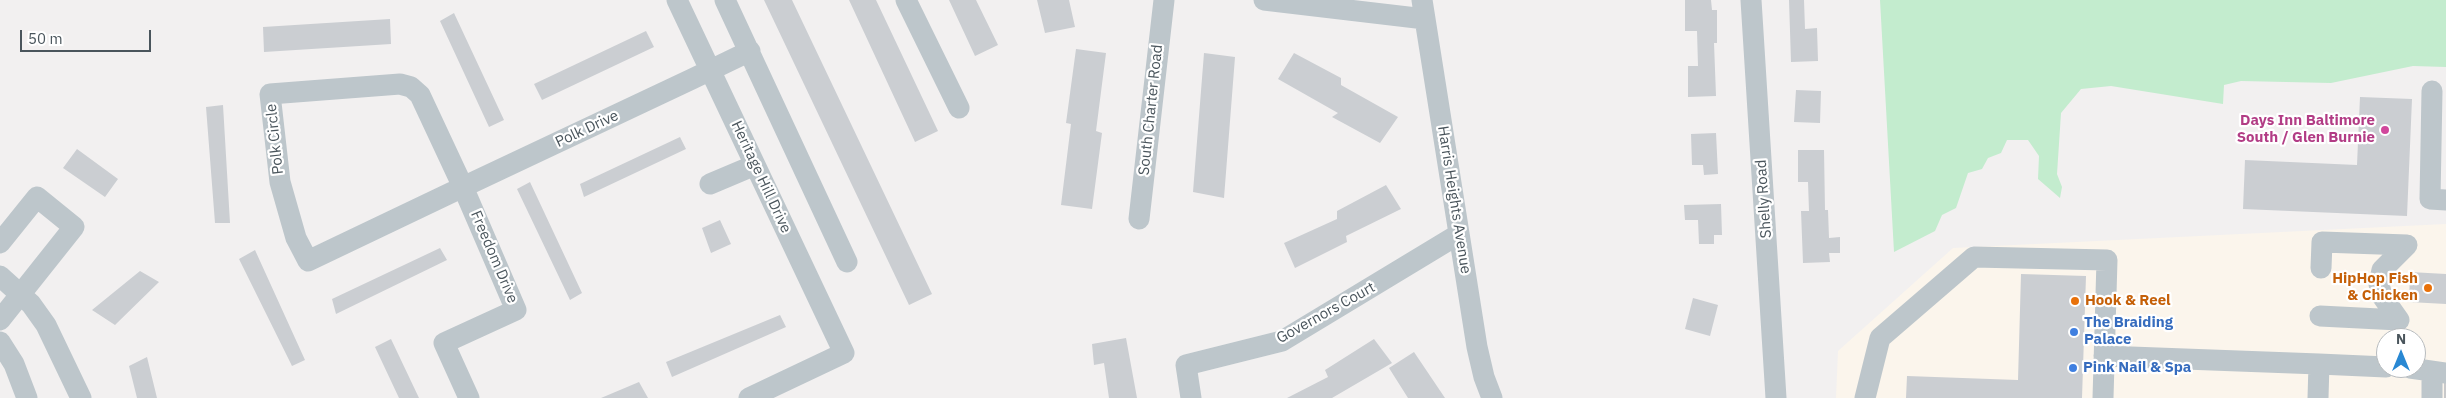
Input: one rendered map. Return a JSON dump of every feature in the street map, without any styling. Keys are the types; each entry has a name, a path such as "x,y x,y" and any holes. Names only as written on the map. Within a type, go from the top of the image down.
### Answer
{"street":[{"name":"Heritage Hill Drive","path":"677,0 844,353 749,398"},
{"path":"725,0 848,262"},
{"path":"906,0 959,108"},
{"name":"South Charter Road","path":"1139,219 1164,0"},
{"path":"1264,0 1423,10"},
{"name":"Shelly Road","path":"1752,0 1776,398"},
{"name":"Harris Heights Avenue","path":"1423,10 1477,347 1484,377 1492,398"},
{"name":"Polk Drive","path":"463,187 750,51"},
{"name":"Polk Circle","path":"400,84 411,87 420,95 463,187 308,261 296,238 281,189 270,94 400,84"},
{"path":"2432,90 2430,199 2446,200"},
{"path":"710,184 755,165"},
{"name":"Freedom Drive","path":"463,187 516,310 444,343 469,398"},
{"path":"0,243 37,197 74,227 0,320"},
{"name":"Governors Court","path":"1191,398 1186,365 1282,341 1459,234"},
{"path":"2320,316 2400,320 2382,296 2379,284 2382,270 2407,245 2322,242 2321,268"},
{"path":"1865,398 1880,338 1974,257 2107,260 2103,398"},
{"path":"0,276 31,304 46,324 81,398"},
{"path":"0,342 14,364 27,398"},
{"path":"2104,356 2376,367"},
{"path":"2318,398 2319,364"},
{"path":"2426,377 2437,384"}],"shaded area":[{"path":"2446,224 2446,398 1836,398 1838,351 1953,248"}],"green space":[{"path":"1880,0 2446,0 2446,67 2413,66 2331,83 2241,81 2224,85 2223,104 2111,86 2081,89 2061,113 2057,174 2062,187 2060,198 2038,179 2039,156 2028,140 2007,140 2001,153 1988,158 1982,169 1968,173 1956,208 1942,215 1935,231 1894,252"}],"building":[{"path":"764,0 792,0 932,294 909,305"},
{"path":"849,0 876,0 938,131 915,142"},
{"path":"949,0 976,0 998,45 975,56"},
{"path":"1037,0 1069,0 1075,27 1045,33"},
{"path":"1685,0 1711,0 1712,10 1717,10 1717,43 1714,43 1716,96 1688,97 1688,66 1698,66 1697,31 1685,31"},
{"path":"1789,0 1804,0 1805,29 1817,28 1818,61 1791,62"},
{"path":"454,13 504,120 489,127 440,21"},
{"path":"390,19 391,44 264,52 263,27"},
{"path":"646,31 654,47 542,100 534,84"},
{"path":"1076,49 1106,53 1096,131 1102,133 1092,209 1061,205 1071,124 1066,123"},
{"path":"1204,53 1235,57 1224,198 1193,192"},
{"path":"1294,53 1341,78 1341,85 1398,117 1380,143 1332,117 1338,113 1278,79"},
{"path":"1796,90 1821,91 1820,123 1794,122"},
{"name":"Days Inn Baltimore South / Glen Burnie","path":"2360,97 2412,99 2407,216 2243,209 2245,160 2357,165"},
{"path":"223,105 230,223 215,223 206,107"},
{"path":"1716,133 1718,174 1704,175 1703,165 1692,165 1691,134"},
{"path":"680,137 686,149 584,197 580,184"},
{"path":"77,149 118,179 105,197 63,168"},
{"path":"1798,150 1824,150 1825,210 1828,210 1829,238 1840,237 1840,253 1829,253 1830,262 1803,263 1801,211 1809,211 1808,182 1798,182"},
{"path":"530,182 582,293 570,300 517,189"},
{"path":"1386,185 1401,209 1346,236 1347,242 1295,268 1284,243 1337,219 1337,211"},
{"path":"1721,204 1722,235 1714,235 1714,244 1699,244 1698,220 1685,220 1684,205"},
{"path":"720,220 731,244 711,253 702,228"},
{"path":"440,248 447,260 336,314 332,299"},
{"path":"255,250 305,360 292,366 239,259"},
{"path":"140,271 159,282 115,325 92,310"},
{"name":"HipHop Fish & Chicken","path":"2410,272 2446,274 2446,304 2409,302"},
{"path":"2021,274 2086,276 2082,398 1906,398 1907,376 2018,380"},
{"path":"1693,298 1718,305 1710,336 1685,329"},
{"path":"780,315 786,327 672,377 666,362"},
{"path":"1126,338 1137,398 1109,398 1104,363 1094,365 1092,344"},
{"path":"391,339 419,398 399,398 375,347"},
{"path":"1374,339 1392,363 1332,398 1287,398 1328,377 1325,370"},
{"path":"1414,352 1445,398 1408,398 1389,368"},
{"path":"147,357 157,398 137,398 129,366"},
{"path":"639,382 648,398 601,398"}],"place":[{"name":"Days Inn Baltimore South / Glen Burnie","path":"2385,130"},
{"name":"HipHop Fish & Chicken","path":"2428,288"},
{"name":"Hook & Reel","path":"2075,301"},
{"name":"The Braiding Palace","path":"2074,332"},
{"name":"Pink Nail & Spa","path":"2073,368"}]}
